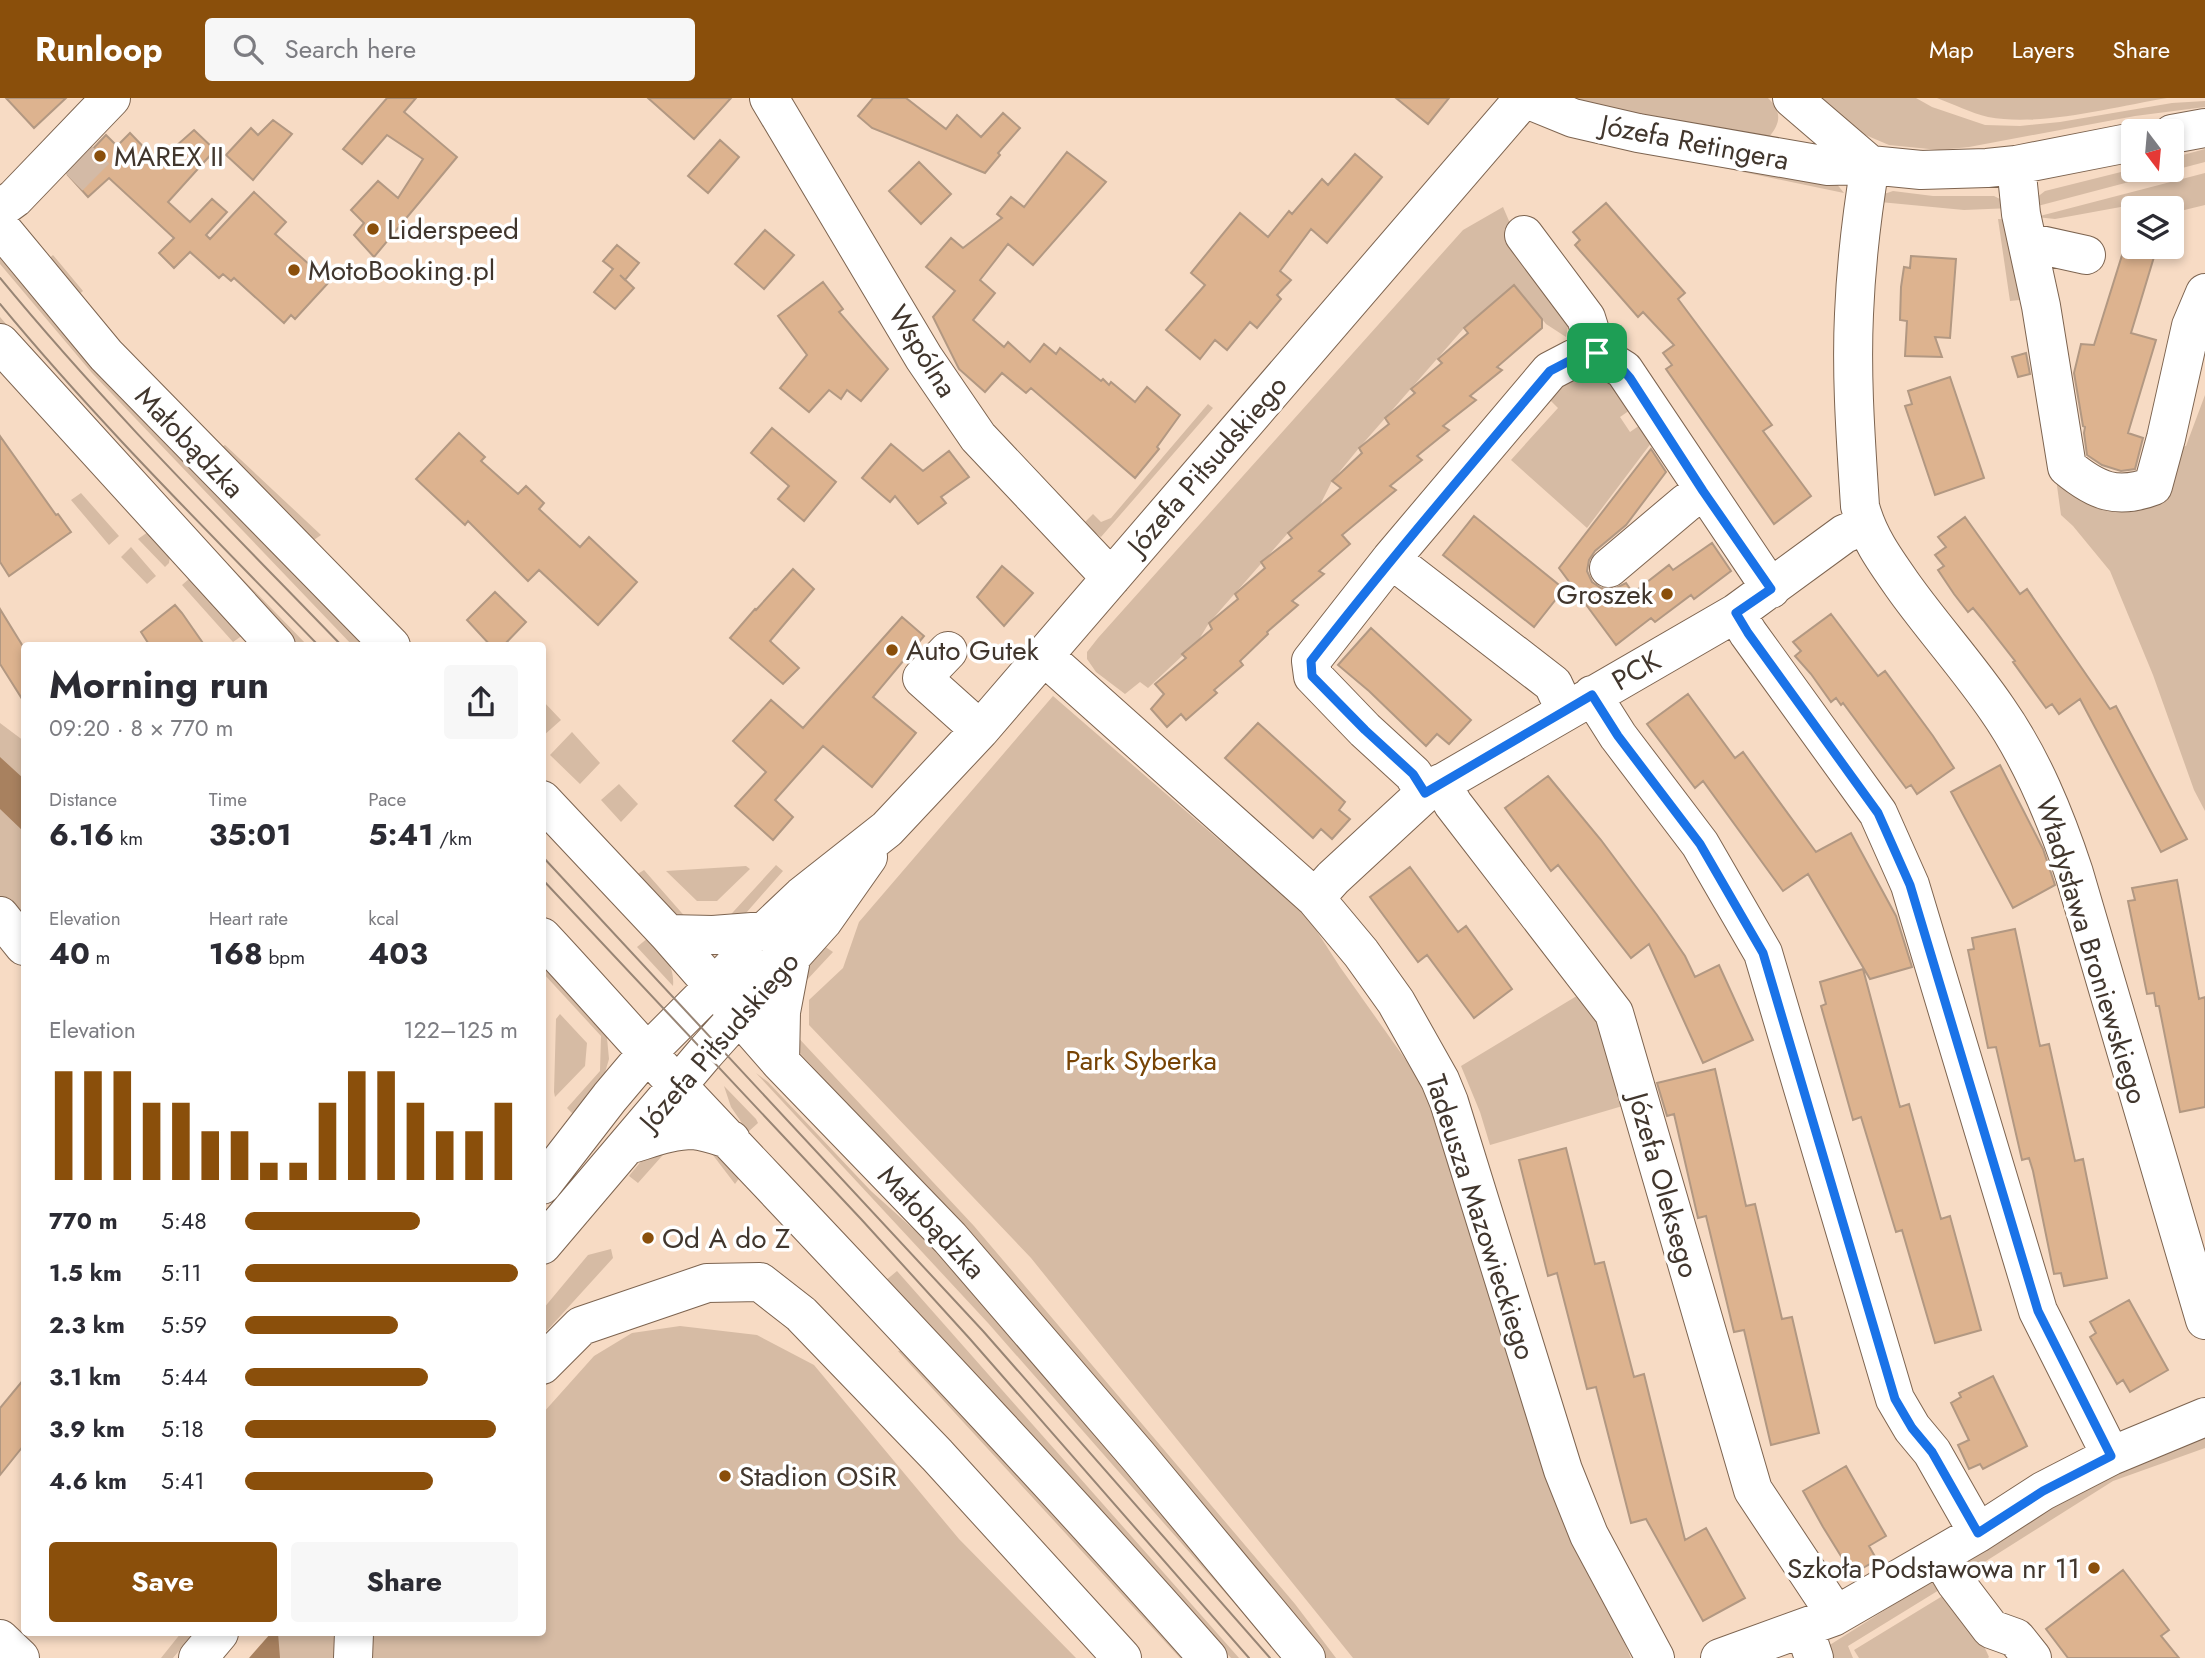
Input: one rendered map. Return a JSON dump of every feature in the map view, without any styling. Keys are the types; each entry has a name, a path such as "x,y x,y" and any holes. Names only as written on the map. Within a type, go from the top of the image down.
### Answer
{"street":[{"path":"0,191 90,98"},
{"path":"2,224 15,198 111,98 130,115 108,137"},
{"name":"Wspólna","path":"769,98 925,358 978,437 1111,578"},
{"name":"Józefa Piłsudskiego","path":"546,1180 648,1052 802,896 887,829 980,730 1524,98"},
{"name":"Józefa Retingera","path":"1524,98 1573,118 1638,133 1828,166 1870,165 1921,170 2016,165 2121,144"},
{"name":"Józefa Retingera","path":"1792,98 1870,165"},
{"path":"2184,132 2205,128"},
{"name":"Władysława Broniewskiego","path":"1870,165 1863,204 1854,316 1855,418 1860,506 1865,525 1880,554 1997,709 2028,760 2055,815 2205,1320"},
{"path":"2016,165 2021,214 2041,306 2067,467 2088,485 2115,492 2134,493 2153,486 2191,327 2205,293"},
{"path":"2,224 30,217 69,177"},
{"name":"Małobądzka","path":"2,224 106,355 387,642"},
{"path":"1524,235 1586,318 1597,353 1623,370 1771,589"},
{"path":"2027,242 2086,255"},
{"path":"0,343 272,642"},
{"name":"Józefa Oleksego","path":"1597,353 1573,359 1550,371 1391,559 1311,661 1312,676 1413,774 1453,804 1614,1013 1754,1490 1826,1600 1817,1634"},
{"path":"1609,568 1703,491"},
{"name":"PCK","path":"1315,898 1333,878 1433,788 1736,613 1844,534 1865,525"},
{"path":"1391,559 1618,736 1700,844 1763,953 1895,1399 1912,1428 1932,1452 1978,1533"},
{"path":"1736,613 1878,813 1910,885 2038,1311 2111,1456"},
{"path":"948,651 922,678 980,730"},
{"name":"Tadeusza Mazowieckiego","path":"1044,656 1315,898 1361,953 1396,1002 1440,1080 1449,1102 1563,1470 1589,1535 1655,1658"},
{"name":"Małobądzka","path":"546,804 668,934 780,1062 950,1238 1306,1658"},
{"name":"Józefa Piłsudskiego","path":"546,1240 791,958 847,890 887,829"},
{"path":"0,916 21,942"},
{"path":"668,934 713,935 765,931"},
{"path":"546,941 1058,1491 1208,1658"},
{"path":"780,1062 780,1013 791,958"},
{"path":"600,999 615,1049 610,1097"},
{"path":"628,1145 677,1131 692,1130 731,1140"},
{"path":"546,1361 581,1326 707,1283 760,1282 801,1314 937,1455 1122,1658"},
{"path":"1720,1658 1817,1634 2043,1491 2111,1456 2205,1418"},
{"path":"1940,1556 1956,1583 1991,1629 2017,1638 2032,1658"},
{"path":"198,1658 216,1636"},
{"path":"353,1658 354,1636"},
{"path":"0,1639 20,1658"}],"green space":[{"path":"1577,98 1768,98 1776,108 1778,122 1769,137 1606,111"},
{"path":"1810,98 1916,98 1932,107 1985,125 2020,126 2172,103 2205,101 2205,107 2135,116 1969,147 1939,150 1889,145 1849,128"},
{"path":"1937,98 2167,98 2077,115 2031,120 1988,117"},
{"path":"2205,149 2205,162 2184,168 2184,155"},
{"path":"1652,153 1836,183 1844,193"},
{"path":"2121,172 2121,182 2129,182 2030,208 2036,198 2045,191"},
{"path":"2205,173 2205,205 2184,210 2184,196 2121,196 2121,207 2055,219 2036,217 2170,182 2184,182 2184,178"},
{"path":"1893,191 1933,196 1994,196 2012,208 1964,210 1880,202 1884,194"},
{"path":"1503,207 1522,251 1569,322 1566,337 1546,324 1514,285 1464,328 1332,481 1319,507 1288,533 1209,623 1198,641 1148,688 1140,682 1125,694 1096,672 1087,659 1087,652 1098,638 1463,230"},
{"path":"1998,219 2015,220 2029,299 2010,301"},
{"path":"0,251 366,642 349,642 92,373 0,264"},
{"path":"53,255 83,291 76,297 46,261"},
{"path":"0,317 112,443 304,642 291,642 0,323"},
{"path":"1580,375 1610,383 1633,408 1620,417 1630,432 1643,423 1658,434 1587,528 1511,460 1558,408 1543,393"},
{"path":"2205,395 2205,811 2194,790 2153,675 2110,571 2061,515 2054,464 2100,501 2170,449 2186,446"},
{"path":"1208,404 1213,408 1101,537 1083,524 1093,514 1101,522 1111,518"},
{"path":"225,445 321,535 311,542 220,448"},
{"path":"81,493 119,536 109,545 71,500"},
{"path":"148,532 170,556 165,567 138,539"},
{"path":"131,547 156,576 147,584 121,557"},
{"path":"190,578 243,635 233,642 182,585"},
{"name":"Park Syberka","path":"1053,696 1307,916 1437,1104 1547,1463 1631,1658 1353,1658 1031,1258 809,1025 809,1000 843,968 859,922"},
{"path":"546,704 561,720 546,733"},
{"path":"0,723 21,739 21,965 19,957 0,936"},
{"path":"572,732 600,763 580,784 550,755"},
{"path":"619,784 638,804 621,822 601,800"},
{"path":"776,865 783,871 746,913 719,926 702,927 680,922 636,875 644,870 688,920 723,923"},
{"path":"746,866 750,869 717,901 697,901 666,871"},
{"path":"649,937 670,965 673,986 637,947"},
{"path":"824,946 833,952 792,996 792,1031 974,1226 1295,1604 1336,1658 1326,1658 1209,1516 967,1233 798,1051 791,1035 788,1007 792,995 805,971"},
{"path":"546,959 602,1022 607,1038 609,1059 604,1076 574,1115 567,1108 600,1071 601,1036 546,976"},
{"path":"1580,994 1604,1031 1626,1105 1490,1145 1461,1066"},
{"path":"560,1014 587,1043 585,1066 555,1097 556,1019"},
{"path":"756,1073 768,1082 871,1191 959,1270 1256,1628 988,1323"},
{"path":"724,1086 756,1119 758,1123 748,1132 731,1107"},
{"path":"687,1139 705,1143 725,1154 743,1173 735,1184 706,1146 670,1147 638,1183 629,1176 653,1150 668,1142"},
{"path":"611,1249 613,1258 546,1332 546,1305 588,1255"},
{"path":"897,1271 1239,1658 1231,1658 885,1281"},
{"name":"Stadion OSiR","path":"680,1326 757,1335 814,1365 959,1539 1076,1658 249,1658 267,1636 546,1636 546,1410 594,1356 632,1333"},
{"path":"904,1350 1190,1658 1180,1658 898,1351"},
{"path":"2205,1437 2205,1448 2113,1481 1964,1575 1960,1562 2055,1504 2110,1475"},
{"path":"1934,1579 1944,1587 1848,1646 1853,1658 1829,1658 1825,1648"},
{"path":"1949,1592 1978,1633 1988,1658 1859,1658 1854,1650"},
{"path":"179,1636 191,1636 173,1658 161,1658"}],"shaded area":[{"path":"0,757 21,776 21,829 0,809"},
{"path":"244,1636 278,1636 280,1658 246,1658"}],"pier":[{"path":"240,1636 268,1636 249,1658 243,1658"}],"building":[{"path":"6,98 66,98 34,128"},
{"path":"387,98 416,98 404,112 457,157 374,257 354,235 364,223 351,210 378,181 398,198 423,159 387,135 362,164 343,149"},
{"path":"648,98 731,98 694,139"},
{"path":"873,98 906,98 946,129 957,115 981,137 1003,113 1020,128 985,173 872,128 858,116"},
{"path":"1396,98 1449,98 1428,124"},
{"path":"273,120 292,134 253,180 226,155 251,128 258,135"},
{"path":"194,130 215,150 168,202 190,222 212,199 227,212 206,235 210,239 254,192 286,222 275,234 329,282 295,319 291,315 284,323 234,278 231,281 223,274 219,278 190,252 174,268 159,253 174,238 109,178 88,197 68,175 106,135 117,146 130,133 158,162"},
{"path":"720,140 739,157 708,193 688,176"},
{"path":"1067,152 1106,182 1033,265 1008,244 980,280 995,293 973,320 1004,347 1008,342 1030,362 1044,344 1056,354 1060,348 1101,381 1103,379 1109,385 1111,382 1135,402 1147,387 1180,415 1157,447 1159,449 1135,478 1031,388 1026,393 1002,373 985,392 959,369 933,317 955,291 926,267 951,238 963,248 1002,218 997,214 1011,197 1024,207"},
{"path":"1355,154 1382,177 1327,243 1311,229 1280,271 1291,280 1277,295 1281,299 1257,328 1250,322 1227,350 1215,340 1200,359 1166,330 1205,285 1191,273 1240,213 1268,237 1289,211 1292,214 1322,179 1328,185"},
{"path":"919,162 951,194 921,224 889,191"},
{"path":"1606,203 1685,293 1678,299 1772,425 1763,431 1811,496 1774,524 1666,369 1672,365 1663,353 1674,345 1643,312 1638,317 1575,245 1580,240 1573,232"},
{"path":"765,230 794,255 764,289 735,264"},
{"path":"617,245 639,263 625,280 634,288 615,309 594,292 613,269 603,261"},
{"path":"1911,256 1956,259 1950,338 1935,337 1942,357 1905,356 1907,321 1900,320 1901,287 1904,267 1910,268"},
{"path":"2121,258 2153,259 2131,333 2156,340 2128,433 2143,438 2135,469 2121,471 2102,465 2087,455 2085,427 2074,373 2081,344 2094,345"},
{"path":"823,282 843,309 839,312 888,369 861,401 847,390 841,399 829,390 809,412 780,388 807,355 778,316"},
{"path":"1514,285 1542,319 1542,328 1497,367 1502,370 1470,396 1476,400 1443,426 1449,430 1417,456 1422,460 1390,486 1396,490 1342,535 1350,544 1319,571 1324,574 1292,601 1298,605 1267,632 1240,661 1243,665 1214,690 1217,693 1186,720 1181,714 1167,727 1151,709 1164,694 1155,684 1186,658 1182,654 1212,629 1209,623 1238,599 1235,594 1265,568 1261,562 1292,538 1288,533 1341,488 1332,481 1362,453 1359,448 1389,424 1385,418 1415,393 1411,389 1442,363 1438,359 1468,333 1464,328"},
{"path":"2026,353 2030,374 2018,377 2012,357"},
{"path":"1950,377 1984,478 1935,495 1905,406 1912,404 1908,391"},
{"path":"772,428 836,482 804,521 778,499 789,486 751,453"},
{"path":"459,433 485,457 481,461 518,494 526,486 544,503 539,509 580,547 589,537 637,582 598,625 539,570 528,581 468,521 465,525 416,479"},
{"path":"0,436 71,532 9,576 0,562"},
{"path":"891,444 923,471 949,451 969,477 941,497 946,503 918,524 895,496 890,502 862,478"},
{"path":"1651,449 1666,472 1626,525 1595,551 1589,560 1587,571 1592,582 1601,588 1612,590 1626,583 1633,593 1669,565 1673,570 1712,543 1731,571 1694,599 1691,595 1655,622 1651,618 1616,645 1559,568"},
{"path":"1474,516 1564,589 1534,627 1443,555"},
{"path":"1965,517 2020,594 2027,589 2110,709 2116,706 2187,839 2161,852 2080,699 2059,714 2052,704 2046,708 2013,662 2015,661 1983,620 1973,608 1968,612 1954,594 1938,570 1944,566 1935,555 1946,547 1938,537"},
{"path":"1002,566 1033,593 1004,626 977,597"},
{"path":"793,569 814,589 770,641 799,668 783,684 730,638"},
{"path":"495,592 526,622 507,642 487,642 467,620"},
{"path":"175,605 202,642 147,642 141,632"},
{"path":"0,609 21,643 21,697 0,664"},
{"path":"1831,614 1878,676 1885,671 1954,768 1917,794 1911,785 1906,788 1843,703 1841,705 1836,698 1831,702 1795,656 1801,651 1793,642"},
{"path":"902,617 924,636 873,697 916,733 872,787 823,746 775,800 793,817 773,840 735,806 766,772 733,741 771,700 803,728"},
{"path":"1371,628 1471,720 1449,744 1437,734 1426,746 1338,665"},
{"path":"1688,694 1735,758 1743,752 1816,852 1851,833 1896,916 1912,967 1870,979 1808,874 1783,891 1703,781 1695,788 1647,724"},
{"path":"1258,723 1345,802 1339,810 1350,819 1332,839 1321,829 1313,838 1225,758"},
{"path":"2000,765 2043,849 2055,885 2013,908 1951,792"},
{"path":"1548,776 1601,840 1657,915 1685,956 1695,977 1719,965 1753,1040 1703,1063 1649,944 1631,958 1558,865 1551,871 1505,808"},
{"path":"1410,867 1458,932 1466,926 1512,989 1474,1018 1427,955 1418,962 1370,897"},
{"path":"2177,880 2199,999 2205,997 2205,1107 2180,1112 2159,1006 2156,1006 2154,993 2147,994 2128,901 2135,900 2132,888"},
{"path":"2015,929 2040,1046 2049,1044 2075,1161 2083,1159 2107,1278 2064,1286 2061,1273 2054,1274 2033,1171 2029,1158 2022,1160 1996,1047 1988,1048 1968,950 1974,949 1972,938"},
{"path":"1863,969 1900,1107 1909,1104 1941,1219 1950,1216 1981,1330 1935,1343 1902,1230 1896,1232 1861,1117 1853,1120 1821,1006 1826,1004 1820,982"},
{"path":"1715,1069 1746,1206 1755,1204 1782,1319 1792,1317 1819,1433 1771,1445 1744,1330 1734,1332 1706,1216 1698,1218 1674,1114 1667,1116 1657,1083"},
{"path":"1566,1148 1595,1264 1604,1262 1634,1377 1644,1374 1685,1540 1706,1528 1745,1598 1703,1621 1646,1519 1631,1523 1596,1387 1587,1389 1557,1273 1548,1276 1519,1160"},
{"path":"2129,1300 2168,1370 2130,1392 2123,1380 2117,1384 2090,1337 2096,1333 2090,1322"},
{"path":"1993,1376 2027,1446 1983,1469 1980,1464 1969,1469 1958,1445 1969,1440 1951,1403 1961,1397 1959,1393"},
{"path":"21,1383 21,1449 0,1475 0,1408"},
{"path":"1846,1466 1886,1536 1869,1546 1877,1560 1852,1574 1803,1491"},
{"path":"2123,1570 2169,1630 2161,1636 2179,1658 2068,1658 2046,1629"}],"tunnel":[{"path":"69,177 109,137"}],"tram line":[{"path":"0,278 124,419 338,642"},
{"path":"0,304 116,435 315,642"},
{"path":"546,860 983,1331 1270,1658"},
{"path":"546,883 970,1339 1249,1658"}],"place":[{"name":"MAREX II","path":"100,156"},
{"name":"Liderspeed","path":"373,229"},
{"name":"MotoBooking.pl","path":"294,270"},
{"name":"Groszek","path":"1667,594"},
{"name":"Auto Gutek","path":"892,650"},
{"name":"Od A do Z","path":"648,1238"},
{"name":"Stadion OSiR","path":"725,1476"},
{"name":"Szkoła Podstawowa nr 11","path":"2094,1568"}],"route":[{"path":"1597,353 1623,370 1630,378 1771,589 1736,613 1878,813 1910,885 2038,1311 2111,1456 2043,1491 1978,1533 1932,1452 1912,1428 1895,1399 1763,953 1700,844 1618,736 1592,695 1425,793 1413,774 1312,676 1311,661 1391,559 1550,371 1573,359 1597,353"}]}
